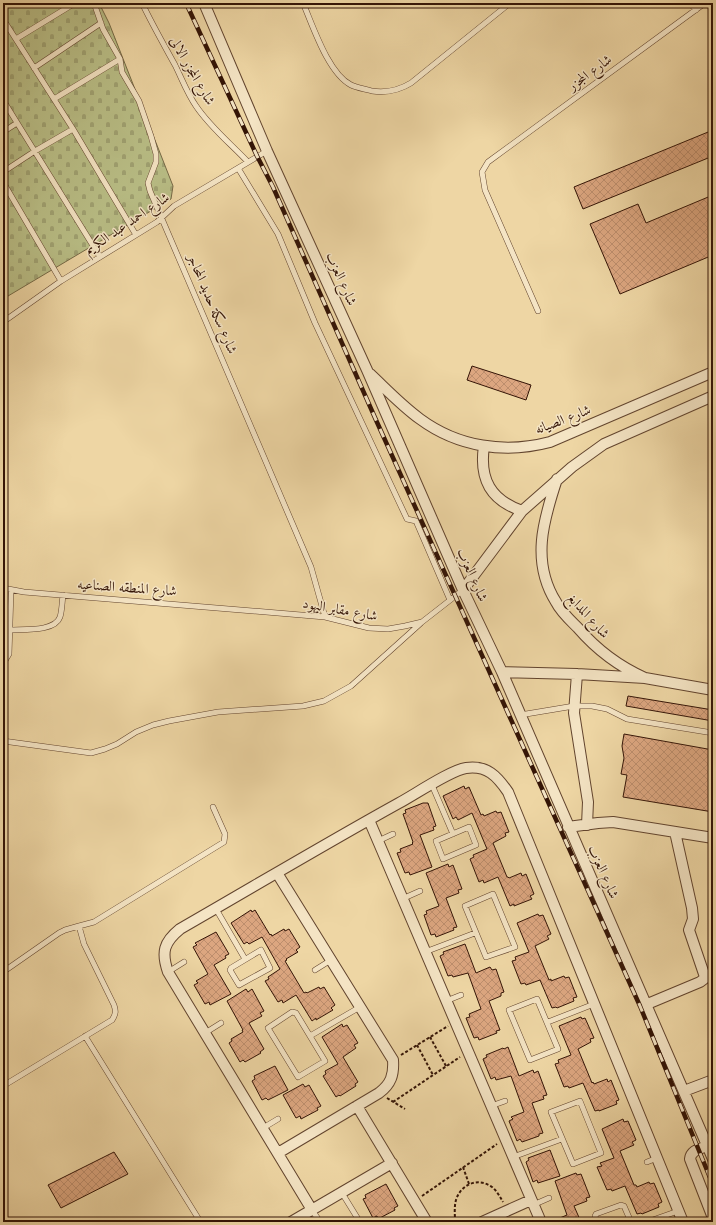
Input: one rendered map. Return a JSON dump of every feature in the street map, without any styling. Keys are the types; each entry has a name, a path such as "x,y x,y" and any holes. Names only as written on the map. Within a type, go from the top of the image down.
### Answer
{"street":[{"name":"شارع العزب","path":"204,3 267,151 367,370 463,590 502,672 568,828 713,1160"},
{"name":"شارع الصيانه","path":"367,370 408,409 431,427 457,439 484,446 511,448 550,442 713,372"},
{"path":"463,590 522,511 557,479 604,444 713,396"},
{"path":"484,446 482,460 484,474 489,487 497,498 509,506 522,511"},
{"name":"شارع المدابغ","path":"557,479 545,518 541,540 544,574 551,594 556,604 596,647 620,666 645,678"},
{"name":"شارع المدابغ","path":"502,672 645,678 713,690"},
{"path":"577,674 574,713 588,802 587,825"},
{"path":"312,1210 168,972 164,960 164,948 170,937 180,929 369,820 450,775 466,768 483,769 498,778 508,792 594,1004 652,1160 683,1222"},
{"path":"369,820 541,1222"},
{"path":"568,828 613,822 713,838"},
{"path":"646,1005 700,982 705,977 689,930 692,919 692,908 675,832"},
{"path":"277,873 393,1060 394,1070 392,1079 387,1087 379,1093 278,1153"},
{"path":"684,1091 713,1080"},
{"path":"357,1106 392,1163 424,1221"},
{"path":"707,1146 690,1154 690,1159 713,1218"},
{"path":"291,1222 392,1163"},
{"path":"482,1222 508,1210 532,1202"}],"lane":[{"path":"16,39 75,3"},
{"name":"شارع سكة حديد المحاجر","path":"94,3 107,37 120,59 122,72 138,101 151,136 156,154 156,162 148,183 150,191 311,567 325,617"},
{"name":"شارع المجزر الالى","path":"142,3 196,107 248,162"},
{"path":"303,3 325,52 339,76 351,85 383,92 402,88 410,83 510,3"},
{"path":"690,3 696,10"},
{"name":"شارع المجزر","path":"538,311 485,190 482,172 488,162 704,3"},
{"path":"3,19 73,129 136,235"},
{"path":"34,68 101,23"},
{"path":"54,99 120,59"},
{"path":"3,100 100,257"},
{"path":"3,132 17,123"},
{"path":"3,172 73,129"},
{"name":"شارع احمد عبد الكريم","path":"3,322 61,281 136,235 162,217 174,206 267,151"},
{"path":"238,168 278,234 315,323 407,520 416,521 450,600"},
{"path":"3,182 61,281"},
{"name":"شارع المنطقه الصناعيه","path":"3,588 62,595 249,610"},
{"path":"3,664 9,654 11,590"},
{"name":"شارع مقابر اليهود","path":"249,610 325,617 368,628 388,629 422,622 463,590"},
{"path":"10,630 41,629 52,626 59,619 62,595"},
{"path":"3,741 91,752 111,747 136,732 153,725 169,721 218,712 303,706 324,701 351,686 422,622"},
{"path":"520,715 574,706 592,706 607,709 627,719 713,733"},
{"path":"432,785 453,834"},
{"path":"3,972 58,933 94,922 224,842 225,834 213,807"},
{"path":"469,827 476,844 443,858 436,841 453,834 469,827"},
{"path":"378,841 393,834"},
{"path":"402,898 420,891"},
{"path":"493,894 515,947 486,957 475,933 465,906 493,894"},
{"path":"216,909 245,960"},
{"path":"3,1086 112,1020 115,1016 116,1011 114,1004 84,944 79,926"},
{"path":"425,952 475,933"},
{"path":"261,950 270,967 239,985 230,969 245,960 261,950"},
{"path":"315,970 330,960"},
{"path":"168,972 184,962"},
{"path":"446,1001 461,995"},
{"path":"537,1000 548,1022 558,1049 530,1060 509,1010 537,1000"},
{"path":"548,1022 594,1004"},
{"path":"310,1036 360,1007"},
{"path":"294,1012 310,1036 325,1061 298,1077 268,1028 294,1012"},
{"path":"205,1033 221,1023"},
{"path":"85,1036 198,1218"},
{"path":"491,1106 504,1101"},
{"path":"580,1101 601,1153 573,1164 562,1139 551,1112 580,1101"},
{"path":"263,1128 278,1119"},
{"path":"513,1157 562,1139"},
{"path":"342,1193 358,1219 358,1222"},
{"path":"532,1202 549,1198"},
{"path":"597,1222 595,1216 596,1214 622,1205 624,1206 631,1222"},
{"path":"312,1210 320,1222"},
{"path":"648,1222 678,1211"}],"path":[{"path":"393,1060 455,1022"},
{"path":"430,1037 446,1066"},
{"path":"417,1045 434,1075"},
{"path":"393,1102 468,1052"},
{"path":"379,1093 405,1109"},
{"path":"414,1201 505,1138"},
{"path":"463,1167 469,1184"},
{"path":"455,1222 455,1201 461,1190 469,1184 477,1182 492,1187 508,1210"}],"green space":[{"path":"3,3 99,3 109,23 173,186 171,199 3,299"}],"building":[{"path":"713,130 713,156 583,209 574,187"},
{"path":"713,195 713,255 620,294 590,224 638,204 646,223"},
{"path":"472,366 531,385 526,400 467,380"},
{"path":"628,696 713,710 713,721 626,706"},
{"path":"624,734 713,750 713,812 623,797 627,775 621,774 624,758 622,746"},
{"path":"464,786 465,789 469,787 481,815 483,814 484,816 496,811 497,813 501,812 509,832 505,833 506,836 493,843 507,877 509,878 521,873 522,876 526,874 534,894 530,896 532,899 514,906 514,904 510,906 498,877 484,883 483,880 479,882 470,859 474,857 473,855 487,849 472,813 458,820 456,817 453,819 443,796"},
{"path":"423,803 428,803 436,826 433,827 434,830 420,835 432,867 410,875 409,872 405,873 397,853 401,852 400,849 413,844 403,814 406,813 405,810"},
{"path":"448,864 449,867 453,865 462,889 458,890 459,893 446,898 457,927 453,928 454,930 436,937 435,934 431,935 424,915 427,914 426,911 439,906 426,873"},
{"path":"251,910 252,912 255,910 272,936 284,929 285,931 289,929 300,947 296,950 298,952 285,961 304,993 319,987 320,989 324,987 335,1005 331,1008 333,1010 312,1021 296,995 283,1003 282,1000 278,1002 265,981 269,979 268,977 280,969 262,937 249,944 247,942 244,944 231,923"},
{"path":"538,914 539,916 543,915 551,934 547,936 549,939 535,946 549,980 551,979 551,981 564,976 565,978 569,977 577,997 573,998 574,1001 557,1008 552,1008 540,980 526,985 525,983 521,984 512,961 516,960 515,957 529,952 517,923"},
{"path":"216,932 229,954 225,956 226,958 214,965 231,994 210,1005 209,1002 205,1004 194,985 198,983 196,981 208,974 193,947 197,945 195,943"},
{"path":"465,944 476,973 490,967 492,970 496,969 504,992 501,993 501,996 489,1001 500,1030 496,1031 497,1033 479,1040 478,1037 474,1038 466,1018 470,1017 469,1014 481,1009 468,973 453,977 452,975 448,976 440,956 444,954 443,952"},
{"path":"246,989 248,992 252,989 264,1011 260,1013 262,1016 249,1023 264,1049 260,1052 261,1053 245,1062 243,1060 240,1062 229,1043 232,1041 231,1039 243,1032 243,1030 227,1001"},
{"path":"581,1017 582,1019 585,1018 594,1038 590,1039 591,1042 578,1049 592,1083 593,1082 594,1084 607,1079 608,1082 611,1080 619,1100 616,1101 617,1104 599,1111 595,1111 583,1083 569,1088 568,1086 564,1087 555,1064 559,1063 558,1060 571,1055 559,1026"},
{"path":"342,1024 343,1027 347,1025 358,1043 354,1045 356,1048 343,1057 358,1082 355,1084 356,1086 336,1097 323,1076 326,1074 325,1071 338,1064 322,1037"},
{"path":"508,1047 519,1076 533,1070 534,1073 538,1071 547,1095 543,1096 544,1099 532,1103 543,1133 522,1142 520,1139 517,1141 509,1121 513,1119 511,1117 524,1112 511,1076 496,1080 495,1077 491,1079 483,1059 487,1057 486,1055"},
{"path":"275,1066 288,1090 268,1100 266,1098 262,1100 252,1081 255,1079 254,1076"},
{"path":"303,1084 305,1087 309,1085 321,1106 317,1108 318,1110 301,1119 300,1116 296,1118 283,1095"},
{"path":"623,1119 624,1122 628,1121 636,1140 632,1142 634,1145 620,1151 634,1185 637,1187 649,1182 650,1184 654,1183 662,1202 658,1204 659,1207 642,1214 637,1214 625,1186 612,1191 611,1189 607,1190 597,1167 602,1166 600,1163 614,1158 602,1129"},
{"path":"550,1150 560,1176 538,1183 537,1180 533,1182 526,1162 529,1160 528,1158"},
{"path":"114,1152 128,1174 61,1208 48,1185"},
{"path":"576,1173 577,1175 581,1174 590,1197 586,1198 587,1201 574,1206 581,1222 550,1222 567,1215 555,1181"},
{"path":"386,1184 398,1206 394,1208 395,1210 378,1219 377,1216 373,1218 363,1199 366,1198 365,1195"}],"railway":[{"path":"186,3 257,156 273,187 376,420 640,1006 713,1185"}]}
